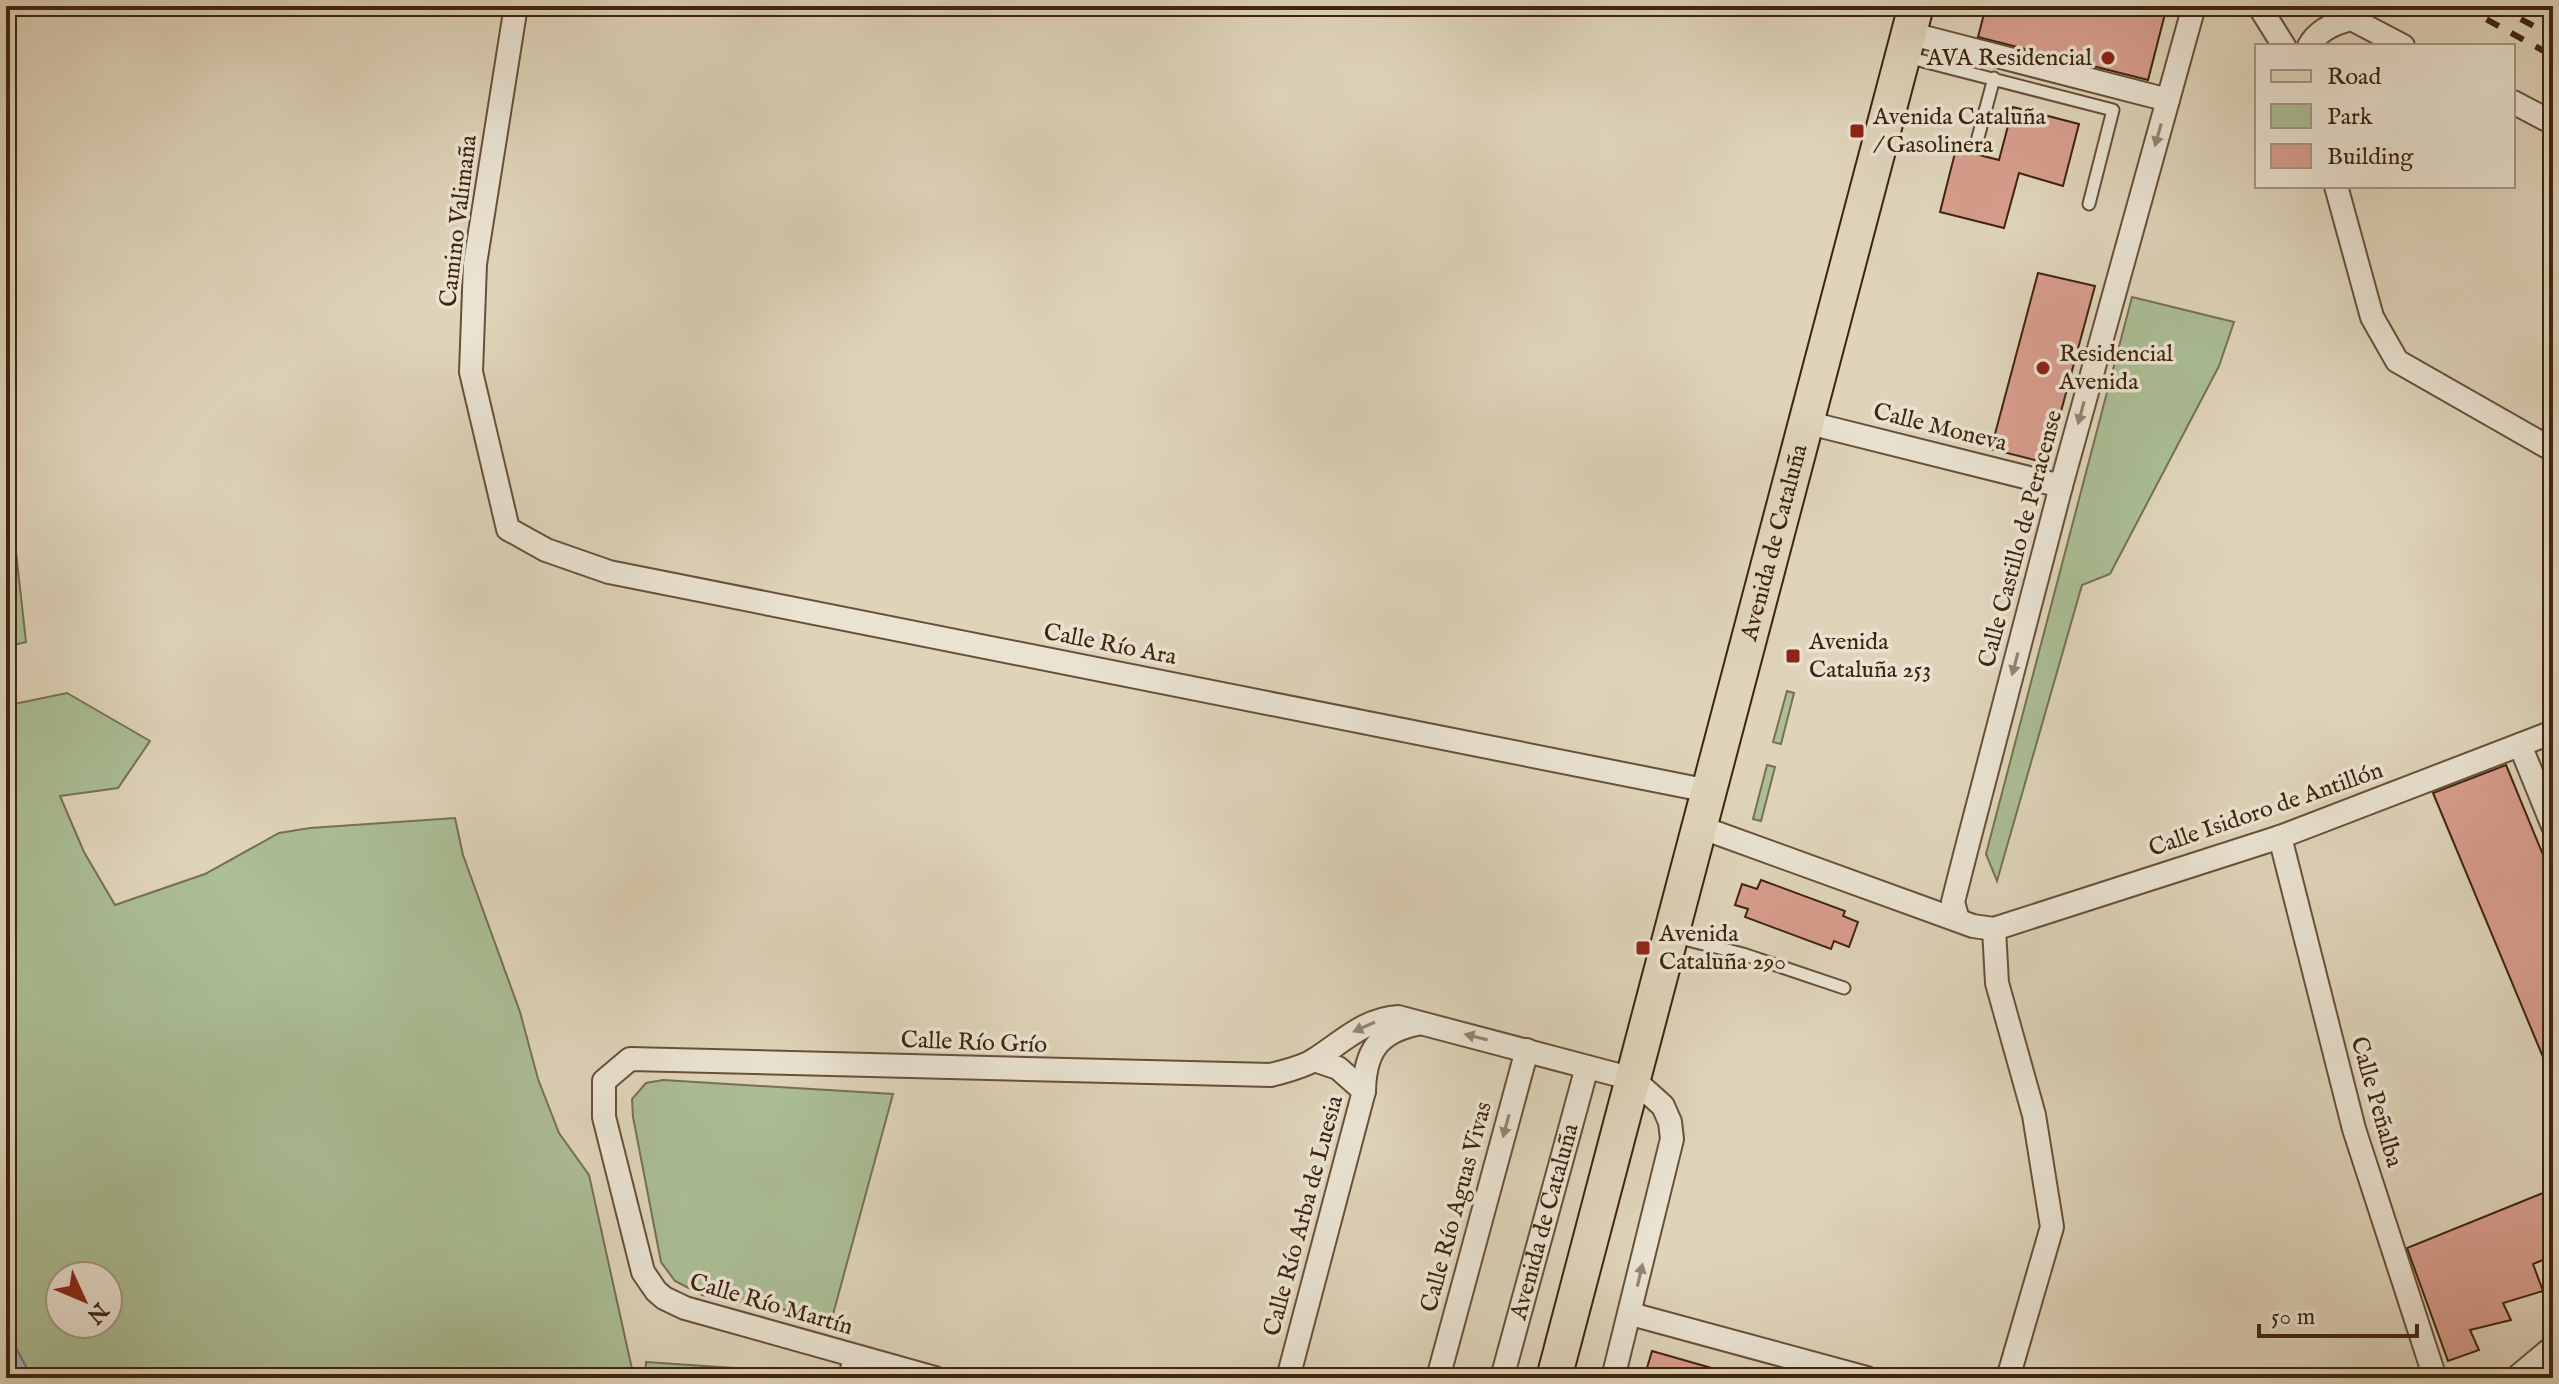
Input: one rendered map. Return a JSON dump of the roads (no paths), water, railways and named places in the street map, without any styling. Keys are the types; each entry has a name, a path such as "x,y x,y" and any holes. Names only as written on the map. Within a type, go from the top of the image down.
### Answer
{"main road":[{"name":"Avenida de Cataluña","path":"1554,1378 1909,31"}],"street":[{"name":"Calle Castillo de Peracense","path":"1950,912 2061,486 2194,6"},
{"path":"2259,6 2283,44"},
{"path":"2327,6 2399,44"},
{"name":"Camino Valimaña","path":"508,529 471,372 475,264 515,12"},
{"path":"2310,44 2333,23 2351,19"},
{"path":"1909,31 2168,100"},
{"path":"2515,103 2553,123"},
{"path":"2337,188 2372,317 2397,361 2553,450"},
{"name":"Calle Moneva","path":"1805,422 2061,486"},
{"name":"Calle Río Ara","path":"508,529 546,550 609,572 1709,791"},
{"name":"Calle Isidoro de Antillón","path":"1994,929 2280,837 2553,732"},
{"path":"2520,745 2553,826"},
{"path":"1700,827 1994,929 1997,983 2034,1115 2052,1227 2008,1378"},
{"name":"Calle Peñalba","path":"2280,837 2354,1129 2435,1378"},
{"name":"Calle Río Grío","path":"630,1059 1256,1076 1271,1075 1322,1054 1354,1031 1389,1018 1422,1023 1633,1079"},
{"path":"1322,1054 1341,1051 1364,1066 1384,1037 1402,1027 1422,1023"},
{"name":"Calle Río Aguas Vivas","path":"1438,1378 1527,1050"},
{"path":"1322,1054 1364,1091"},
{"name":"Calle Río Martín","path":"630,1059 604,1081 604,1117 637,1252 649,1282 664,1298 852,1367 935,1378"},
{"name":"Calle Río Arba de Luesia","path":"1288,1378 1364,1091 1364,1066"},
{"name":"Avenida de Cataluña","path":"1502,1378 1587,1067"},
{"path":"1613,1378 1672,1139 1670,1122 1663,1106 1633,1079"},
{"path":"1631,1314 1867,1378"},
{"path":"2516,1378 2553,1347"}],"lane":[{"path":"1909,31 1994,78 2113,110 2089,204"},
{"path":"1976,145 1994,78"},
{"path":"1671,936 1743,954 1844,988"}],"water":[{"path":"6,1329 32,1378 6,1378"}],"railway":[{"path":"2462,6 2553,56"},
{"path":"2496,6 2553,36"}],"place":[{"name":"AVA Residencial","path":"2108,58"},
{"name":"Avenida Cataluña / Gasolinera","path":"1857,131"},
{"name":"Residencial Avenida","path":"2043,368"},
{"name":"Avenida Cataluña 253","path":"1793,656"},
{"name":"Avenida Cataluña 290","path":"1643,948"}]}
